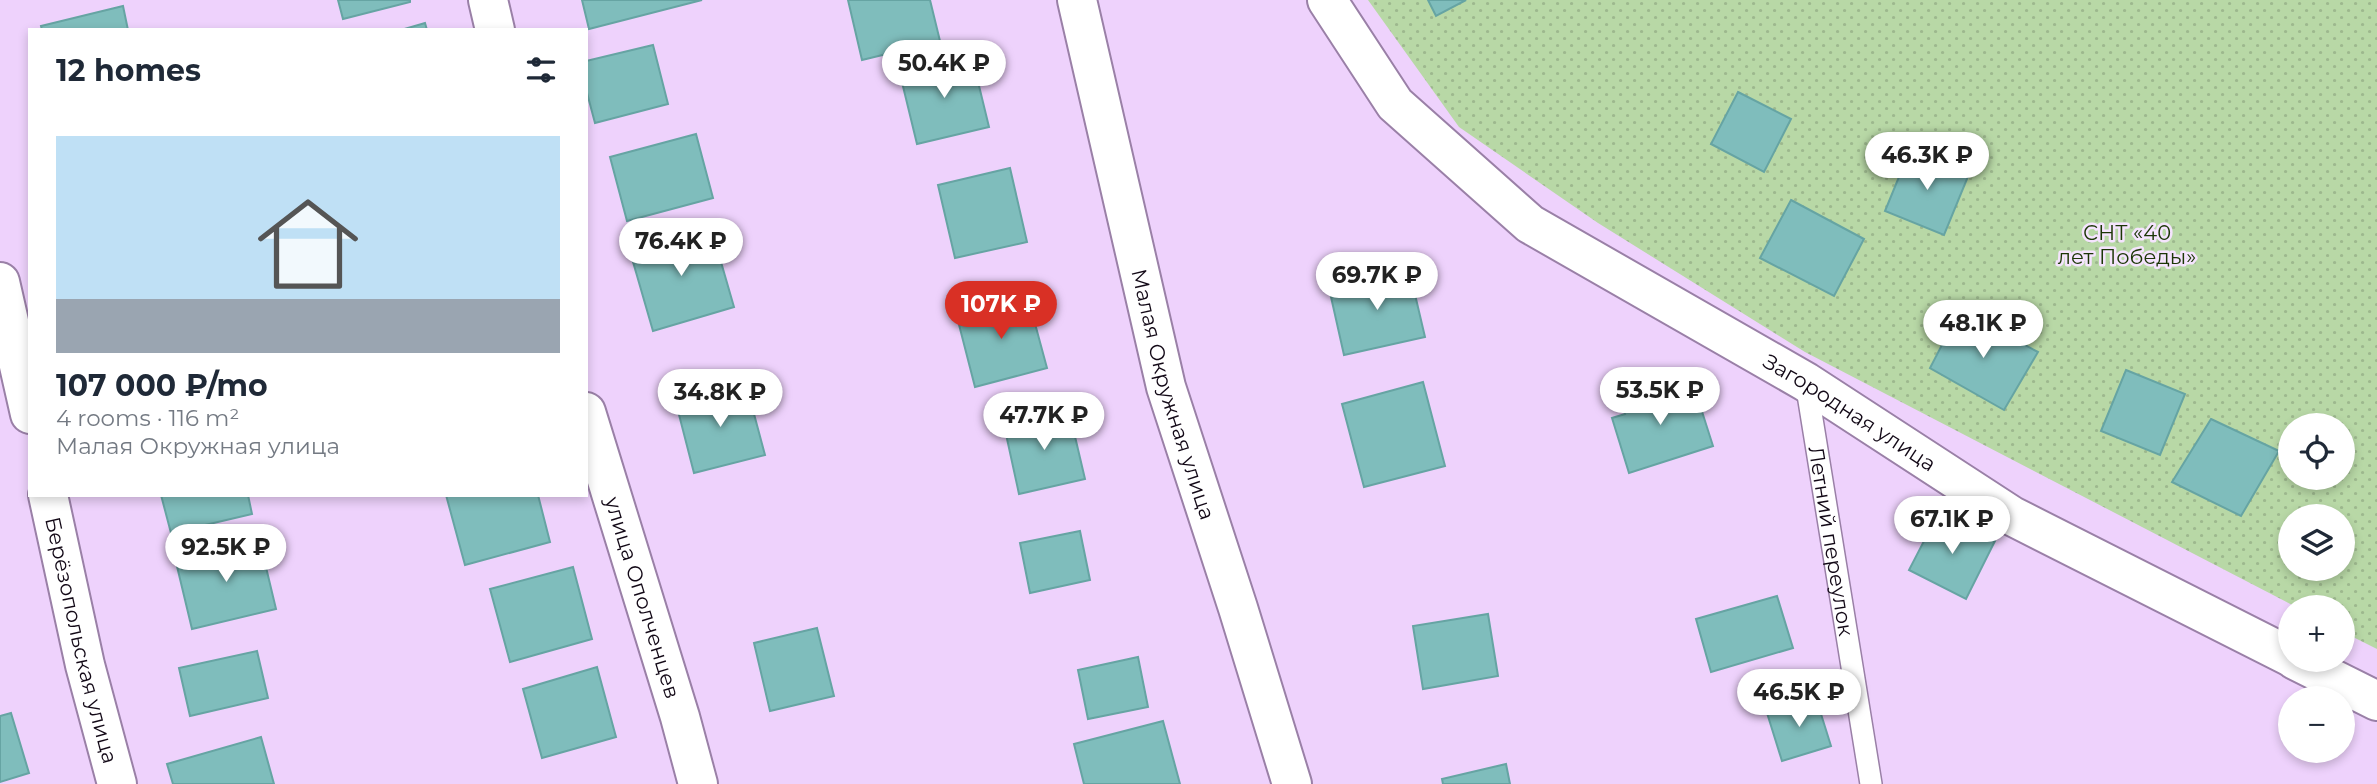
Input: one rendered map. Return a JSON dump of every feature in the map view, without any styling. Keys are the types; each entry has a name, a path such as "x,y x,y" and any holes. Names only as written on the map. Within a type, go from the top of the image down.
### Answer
{"street":[{"path":"488,0 495,28"},
{"name":"Малая Окружная улица","path":"1077,0 1166,387 1292,784"},
{"name":"Загородная улица","path":"1327,0 1395,104 1530,224 1806,382 2012,516 2278,650"},
{"path":"0,282 28,405"},
{"name":"улица Ополченцев","path":"588,418 698,784"},
{"name":"Берёзопольская улица","path":"48,497 85,665 117,784"},
{"path":"2319,672 2377,701"}],"lane":[{"name":"Летний переулок","path":"1806,382 1871,784"}],"green space":[{"name":"СНТ «40 лет Победы»","path":"1368,0 2377,0 2377,649 2355,638 2355,595 2278,595 2278,598 1805,352 1598,223 1459,127"}],"building":[{"path":"338,0 410,0 410,2 343,19"},
{"path":"582,0 702,0 589,29"},
{"path":"848,0 930,0 940,41 862,60"},
{"path":"1428,0 1466,0 1436,16"},
{"path":"123,6 128,28 42,28"},
{"path":"425,23 426,28 408,28"},
{"path":"653,45 668,104 595,123 588,97 588,61"},
{"path":"972,57 989,127 917,144 900,74"},
{"path":"1738,92 1791,119 1764,172 1711,144"},
{"path":"696,134 713,198 627,221 610,157"},
{"path":"1910,150 1969,174 1944,235 1885,211"},
{"path":"1010,168 1027,242 955,258 938,185"},
{"path":"1791,200 1864,239 1834,296 1760,258"},
{"path":"710,224 734,307 653,331 629,248"},
{"path":"1409,269 1425,337 1344,355 1329,288"},
{"path":"1027,294 1047,368 975,387 956,313"},
{"path":"1960,310 2038,352 2004,410 1930,368"},
{"path":"2126,370 2185,394 2160,455 2101,431"},
{"path":"1423,382 1445,466 1364,487 1342,404"},
{"path":"1677,382 1683,400 1697,396 1713,446 1629,473 1612,418 1625,414 1620,400"},
{"path":"746,384 765,455 694,473 676,403"},
{"path":"1069,411 1085,479 1019,494 1004,425"},
{"path":"2211,419 2278,451 2241,516 2172,482"},
{"path":"162,497 248,497 252,514 171,533"},
{"path":"447,497 539,497 550,542 465,565"},
{"path":"1939,512 1995,541 1966,599 1909,570"},
{"path":"1080,531 1090,580 1030,593 1020,543"},
{"path":"259,538 276,609 192,629 175,558"},
{"path":"573,567 592,639 510,662 490,589"},
{"path":"1777,596 1793,648 1711,672 1696,619"},
{"path":"1488,614 1498,676 1423,689 1413,626"},
{"path":"817,628 834,696 770,711 754,643"},
{"path":"257,651 268,698 190,716 179,668"},
{"path":"1138,657 1148,707 1088,719 1078,670"},
{"path":"597,667 616,737 542,758 523,689"},
{"path":"1816,698 1831,746 1782,761 1767,713"},
{"path":"11,713 29,773 0,782 0,716"},
{"path":"1163,721 1180,784 1084,784 1074,744"},
{"path":"261,737 274,784 173,784 167,764"},
{"path":"1506,764 1510,784 1443,784 1442,779"}]}
